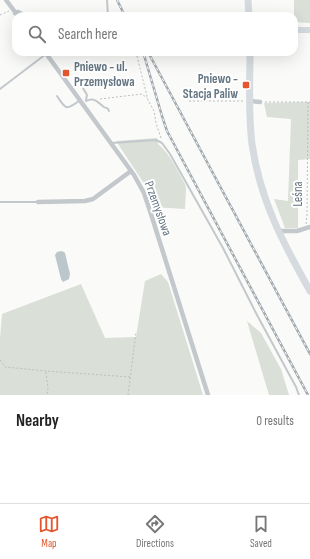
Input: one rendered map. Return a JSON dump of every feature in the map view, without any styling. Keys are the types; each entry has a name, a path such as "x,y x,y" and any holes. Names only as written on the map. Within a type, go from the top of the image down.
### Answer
{"main road":[{"path":"248,0 249,12"},
{"path":"298,30 310,30"},
{"path":"250,56 252,135 256,164 262,190 278,232 310,291"}],"street":[{"path":"6,0 14,12"},
{"name":"Przemysłowa","path":"47,56 83,102 131,171 142,190 151,214 208,395"},
{"path":"250,100 260,102"},
{"path":"38,202 85,201 93,199 131,171"},
{"path":"278,232 297,231 308,228"}],"lane":[{"path":"107,0 108,12"},
{"path":"0,89 41,56"},
{"path":"83,88 87,97 83,102"},
{"path":"57,96 64,106 68,108 88,100 95,100 110,111"},
{"path":"111,143 156,140 162,143 170,154 223,248 299,395"},
{"path":"0,202 38,202"}],"path":[{"path":"0,15 12,13"},
{"path":"137,56 148,100"},
{"path":"95,100 142,94 146,97 154,111 162,143"},
{"path":"189,101 250,100"},
{"path":"260,102 309,102"},
{"name":"Leśna","path":"308,228 309,102"},
{"path":"128,395 136,332"},
{"path":"0,360 5,367 130,377"},
{"path":"46,371 48,388 47,395"}],"shaded area":[{"path":"294,0 310,0 310,23 298,22 298,12 294,12"},
{"path":"310,102 310,159 298,160 298,228 285,228 274,199 288,201 291,119 267,117 264,103"},
{"path":"157,138 158,144 170,157 185,184 185,209 153,207 145,185 116,141"},
{"path":"61,251 65,253 70,274 69,279 63,282 55,255 57,252"},
{"path":"161,274 168,282 203,395 0,395 0,339 2,314 81,284 105,338 136,337 145,281"},
{"path":"247,321 261,333 281,369 289,395 269,395"}],"railway":[{"path":"117,0 123,12"},
{"path":"144,56 167,131 308,395"},
{"path":"150,56 310,354"}],"place":[{"name":"Pniewo - ul. Przemysłowa","path":"66,73"},
{"name":"Pniewo - Stacja Paliw","path":"246,85"}]}
